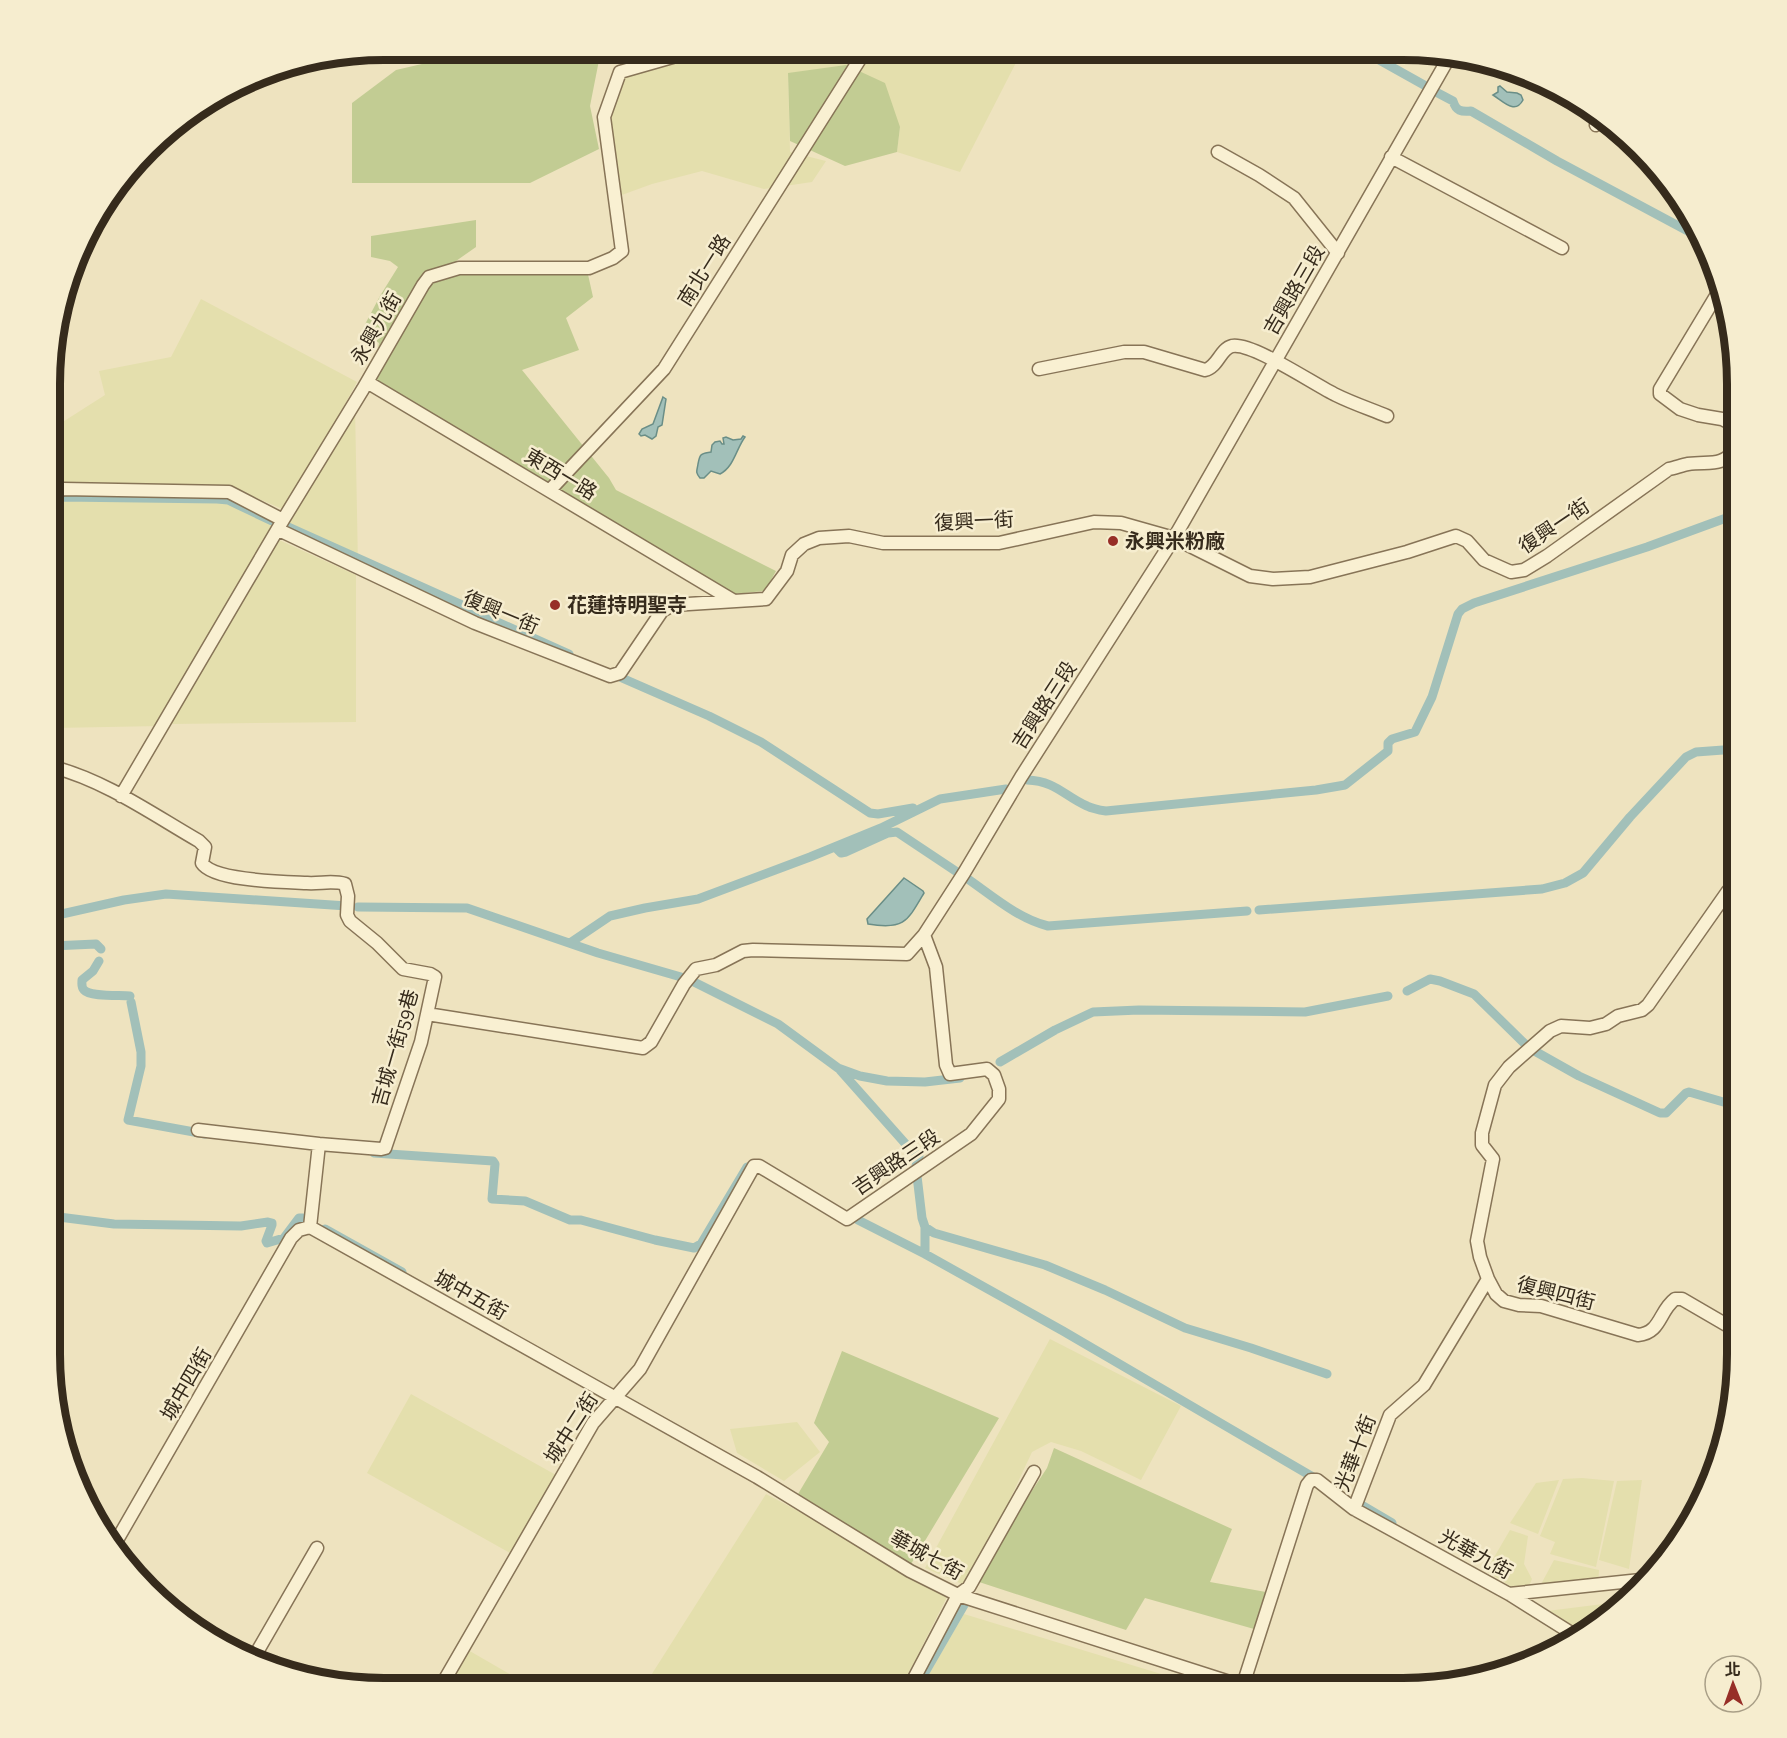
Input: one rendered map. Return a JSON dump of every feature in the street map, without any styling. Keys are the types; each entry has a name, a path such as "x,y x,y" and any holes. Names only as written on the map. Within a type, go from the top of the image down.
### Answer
{"street":[{"name":"永興九街","path":"122,796 429,277 459,268 589,268 613,258 622,251 604,117 620,72 662,60"},
{"name":"南北一路","path":"550,490 664,369 860,60"},
{"name":"吉興路三段","path":"759,1166 847,1219 971,1134 999,1099 999,1089 994,1075 987,1069 950,1074 949,1072 946,1065 936,967 924,934 1174,538 1446,63"},
{"path":"1218,152 1294,198 1338,253"},
{"path":"1392,157 1562,248"},
{"path":"1715,297 1660,389 1660,394 1680,409 1727,422"},
{"path":"1039,369 1124,352 1143,352 1204,370 1213,365 1226,349 1232,346 1241,347 1275,360 1335,394 1387,416"},
{"name":"東西一路","path":"367,382 734,601"},
{"name":"復興一街","path":"60,491 63,489 229,492 281,525 475,623 610,676 620,673 662,611 673,605 766,599 788,571 792,555 804,544 819,538 849,536 883,543 999,543 1094,522 1121,523 1174,538 1250,576 1274,579 1310,577 1407,552 1456,536 1467,541 1484,560 1511,572 1524,570 1547,556 1669,469 1689,464 1720,462 1727,458"},
{"name":"吉城一街59巷","path":"60,769 122,796 198,841 205,847 202,863 205,868 231,877 309,883 336,881 345,884 348,896 347,915 350,921 377,943 403,969 435,977 421,1042 385,1148 320,1144"},
{"name":"復興四街","path":"1727,892 1648,1005 1642,1010 1618,1016 1606,1024 1590,1028 1561,1026 1550,1031 1509,1066 1495,1084 1482,1133 1482,1145 1493,1158 1477,1241 1488,1280 1496,1294 1504,1301 1519,1305 1541,1306 1638,1335 1647,1334 1653,1330 1668,1304 1675,1299 1688,1302 1727,1325"},
{"path":"427,1014 642,1048 651,1042 684,984 696,969 716,965 743,951 753,950 907,954 924,934"},
{"path":"198,1130 320,1144 310,1227"},
{"name":"城中二街","path":"446,1678 593,1423 640,1369 754,1166 759,1166"},
{"name":"城中四街","path":"118,1538 291,1238 299,1230 310,1227"},
{"name":"城中五街","path":"310,1227 614,1398"},
{"name":"光華十街","path":"1247,1678 1307,1485 1311,1480 1317,1480 1354,1509 1390,1415 1424,1385 1488,1280"},
{"name":"華城七街","path":"614,1398 757,1478 910,1571 958,1595 1216,1678"},
{"path":"914,1678 958,1595 969,1587 1034,1472"},
{"name":"光華九街","path":"1354,1509 1509,1594 1570,1632"},
{"path":"257,1652 317,1548"},
{"path":"1509,1594 1634,1581"}],"shaded area":[{"path":"660,60 1017,60 960,172 897,152 900,127 788,73 790,152 826,161 812,182 764,189 702,171 652,184 619,196 605,109 624,69"},
{"path":"201,299 357,382 287,511 229,486 60,486 60,424 105,395 99,371 171,357"},
{"path":"355,406 358,566 284,533"},
{"path":"60,499 223,501 274,525 160,726 60,728"},
{"path":"279,540 356,575 356,722 170,724"},
{"path":"1050,1339 1181,1406 1141,1480 1081,1451 1051,1442 1032,1452 969,1587 925,1568"},
{"path":"411,1394 556,1475 512,1554 367,1473"},
{"path":"797,1422 820,1452 784,1481 737,1453 730,1429"},
{"path":"1563,1479 1614,1481 1596,1567 1550,1554 1555,1542 1540,1536"},
{"path":"1559,1480 1538,1534 1510,1523 1536,1483"},
{"path":"1642,1480 1629,1569 1599,1560 1617,1481"},
{"path":"766,1494 950,1591 906,1678 649,1678"},
{"path":"1510,1530 1528,1536 1524,1564 1532,1579 1525,1595 1486,1571"},
{"path":"1554,1560 1599,1570 1598,1586 1539,1588"},
{"path":"1610,1603 1576,1628 1547,1611"},
{"path":"964,1614 1174,1678 927,1678"},
{"path":"468,1650 517,1678 452,1678"}],"green space":[{"path":"439,60 599,60 590,106 599,149 530,183 352,183 352,103 396,70"},
{"path":"846,65 885,83 900,127 897,152 845,166 790,141 788,73"},
{"path":"476,220 476,247 456,261 455,266 587,270 593,297 566,318 579,350 522,370 609,478 616,490 776,571 765,591 724,595 373,380 379,343 362,330 398,267 390,261 371,257 371,236"},
{"path":"842,1351 999,1418 911,1564 798,1494 829,1442 814,1423"},
{"path":"1054,1448 1232,1529 1210,1582 1266,1592 1254,1629 1145,1598 1126,1630 973,1580 1047,1468"}],"water":[{"path":"1500,86 1507,92 1521,95 1523,100 1516,106 1509,105 1493,95 1498,92"},
{"path":"663,397 666,399 662,425 658,427 656,436 652,439 645,435 641,436 639,434 642,429 653,424"},
{"path":"745,437 725,471 720,474 711,471 704,478 700,478 697,474 699,458 711,452 715,442 720,441 724,444 723,438 733,440 741,439"},
{"path":"904,878 924,893 913,911 903,922 897,924 880,926 868,924 867,919"}],"waterway":[{"path":"1379,60 1424,85"},
{"path":"1436,92 1453,101 1459,110 1471,111 1557,161 1690,232"},
{"path":"60,498 228,500 272,521"},
{"path":"1027,780 1045,783 1087,806 1106,811 1316,790 1345,785 1388,751 1388,743 1392,739 1415,732 1432,697 1458,614 1462,609 1727,518"},
{"path":"284,525 478,612"},
{"path":"484,616 569,654"},
{"path":"622,678 709,716 761,742 870,813 878,814 913,808"},
{"path":"1259,910 1542,889 1565,883 1583,873 1630,817 1686,757 1696,752 1727,750"},
{"path":"570,943 610,916 698,899 881,828 940,799 1006,789"},
{"path":"835,847 841,853 846,852 888,833 897,832 957,872"},
{"path":"965,877 1015,912 1048,926 1247,911"},
{"path":"60,914 124,900 166,894 347,906"},
{"path":"358,907 467,908 598,953 681,977"},
{"path":"60,946 96,944 101,949"},
{"path":"99,961 93,971 82,980 84,990 99,995 130,996"},
{"path":"1407,991 1430,979 1474,994 1525,1044"},
{"path":"692,981 778,1024 838,1068 860,1076 887,1081 925,1082 960,1078"},
{"path":"1000,1062 1055,1030 1093,1012 1139,1010 1305,1012 1388,996"},
{"path":"131,1002 141,1052 141,1066 128,1120 205,1134"},
{"path":"1531,1049 1579,1076 1660,1113 1666,1113 1689,1092 1727,1103"},
{"path":"840,1070 911,1150 919,1156 916,1166"},
{"path":"374,1153 493,1161 495,1164 492,1199 525,1201 570,1220 581,1220 694,1248 701,1244 747,1167"},
{"path":"917,1176 922,1218 925,1227 934,1233 1045,1265 1105,1290 1185,1328 1327,1374"},
{"path":"60,1217 114,1224 241,1226 268,1222 272,1225 267,1243 284,1238 299,1218 306,1220"},
{"path":"858,1220 925,1254 1063,1331 1318,1480"},
{"path":"925,1227 925,1254"},
{"path":"325,1229 402,1272"},
{"path":"1358,1503 1392,1523"},
{"path":"922,1678 964,1605"}],"place":[{"name":"永興米粉廠","path":"1113,541"},
{"name":"花蓮持明聖寺","path":"555,605"}]}
